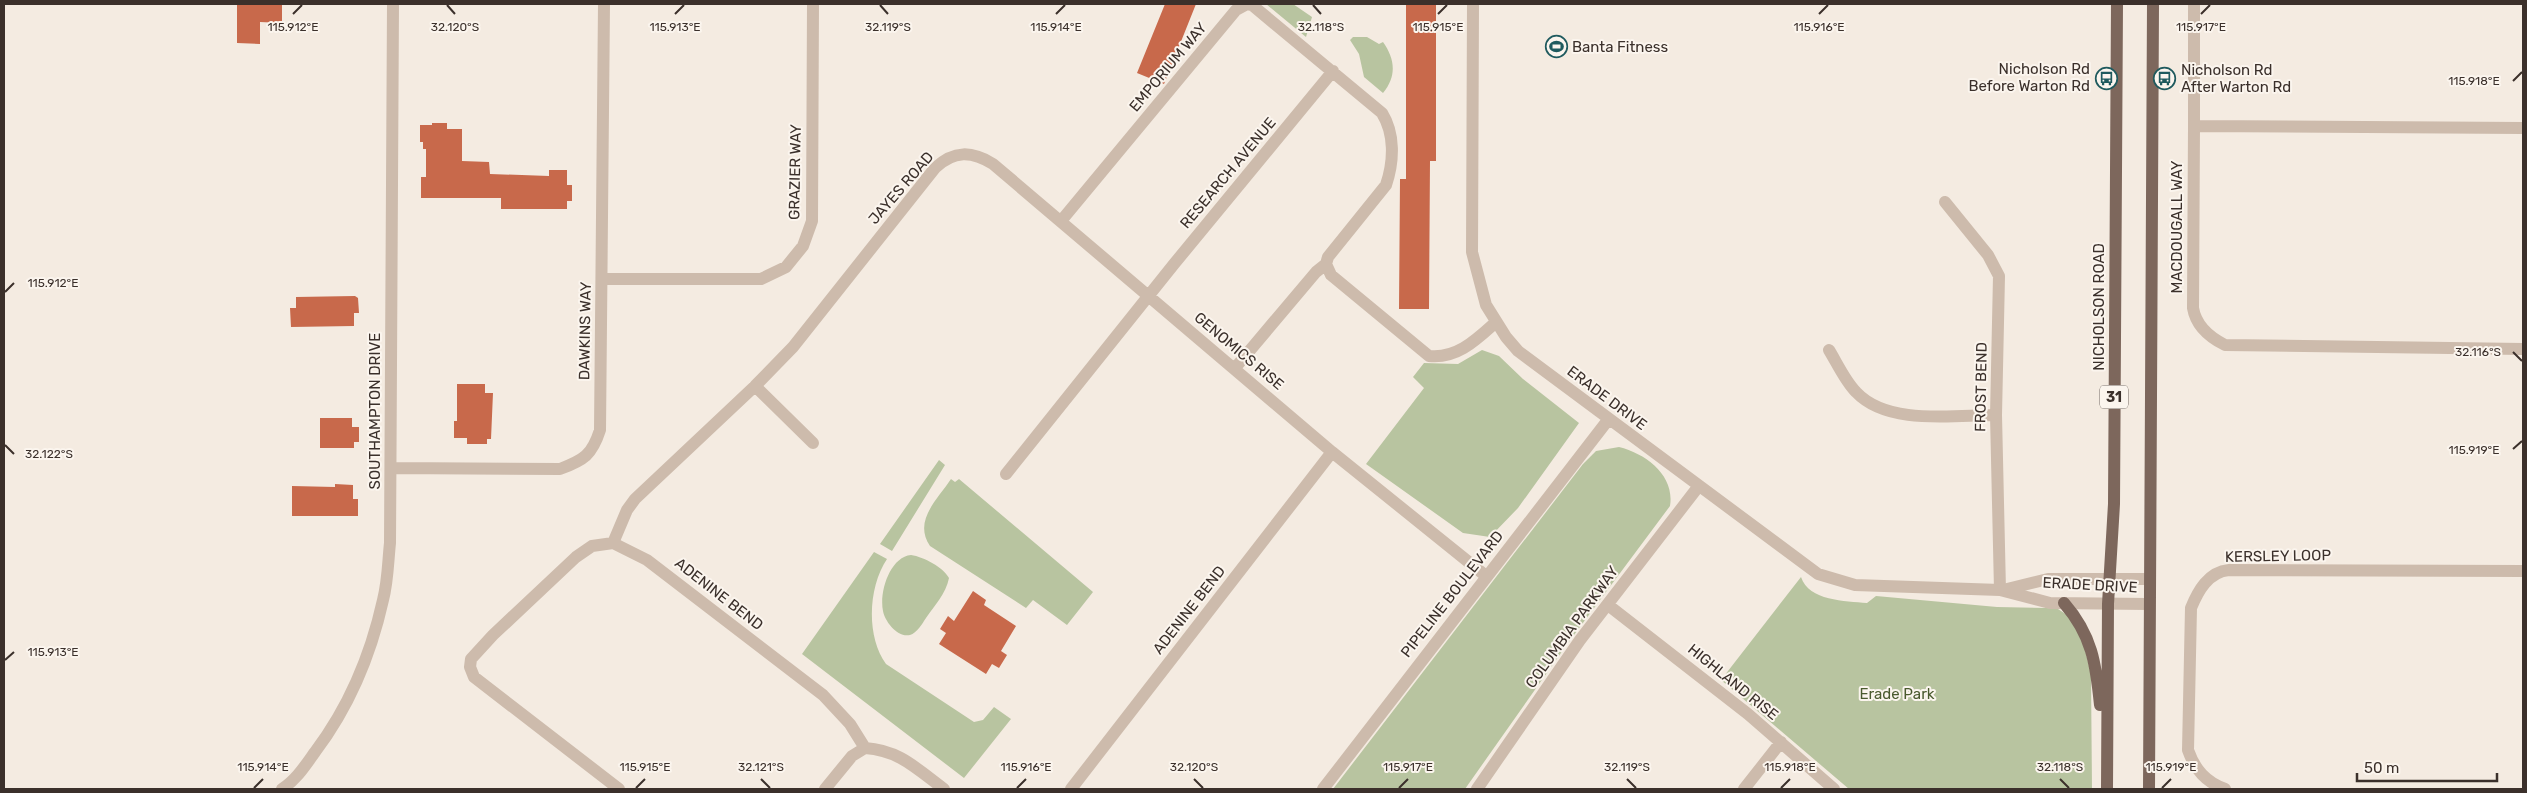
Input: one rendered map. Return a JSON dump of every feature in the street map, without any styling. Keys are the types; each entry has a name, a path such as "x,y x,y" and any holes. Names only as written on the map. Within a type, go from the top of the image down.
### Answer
{"main road":[{"name":"NICHOLSON ROAD","path":"2107,789 2108,604 2114,504 2117,4"},
{"path":"2149,789 2153,4"},
{"path":"2064,603 2079,620 2088,639 2096,667 2106,762"}],"street":[{"name":"SOUTHAMPTON DRIVE","path":"291,787 340,714 366,661 384,598 390,543 393,4"},
{"name":"DAWKINS WAY","path":"391,468 560,469 578,462 594,449 600,430 604,4"},
{"name":"GRAZIER WAY","path":"602,279 761,279 786,267 803,246 812,221 813,4"},
{"name":"EMPORIUM WAY","path":"1061,221 1241,7 1247,4 1258,8 1333,71 1382,113 1390,126 1392,143 1390,173 1386,185 1328,257 1326,264 1316,272 1235,368"},
{"name":"ERADE DRIVE","path":"1473,4 1472,252 1480,288 1496,322 1506,337 1530,361 1807,568 1840,582 1867,586 2000,590 2048,602 2149,604"},
{"name":"MACDOUGALL WAY","path":"2194,4 2193,308 2200,326 2215,340 2225,344 2523,349"},
{"name":"RESEARCH AVENUE","path":"1149,296 1333,71"},
{"path":"2194,126 2523,128"},
{"name":"JAYES ROAD","path":"613,543 627,510 635,499 755,386 792,347 942,162 960,154 982,157 1149,296"},
{"name":"FROST BEND","path":"1945,202 1988,255 1999,276 1996,415 2000,590"},
{"path":"1326,264 1331,275 1429,356 1440,357 1462,350 1496,322"},
{"path":"1006,474 1149,296"},
{"name":"GENOMICS RISE","path":"1149,296 1332,452 1486,576"},
{"path":"1829,350 1854,391 1868,404 1897,415 1996,415"},
{"path":"755,386 813,442"},
{"name":"PIPELINE BOULEVARD","path":"1323,789 1608,420"},
{"name":"ADENINE BEND","path":"1071,789 1332,452"},
{"name":"COLUMBIA PARKWAY","path":"1477,789 1580,640 1698,487"},
{"path":"613,543 592,546 576,557 493,635 471,659 470,667 474,677 619,789"},
{"name":"ADENINE BEND","path":"613,543 632,551 658,568 823,695 844,716 865,748"},
{"name":"KERSLEY LOOP","path":"2225,789 2211,783 2197,769 2188,750 2191,608 2200,588 2214,576 2229,570 2523,571"},
{"name":"ERADE DRIVE","path":"2000,590 2048,579 2149,579"},
{"name":"HIGHLAND RISE","path":"1608,605 1781,742 1834,789"},
{"path":"1744,789 1781,742"},
{"path":"825,789 852,756 865,748 886,750 898,755 944,789"}],"green space":[{"path":"1266,4 1293,4 1312,17 1306,37"},
{"path":"1353,37 1367,37 1379,44 1383,42 1387,48 1393,68 1391,80 1383,93 1364,77 1359,54 1350,40"},
{"path":"1482,350 1499,356 1523,379 1579,423 1518,508 1490,537 1463,533 1366,464 1424,388 1413,377 1424,363 1458,364"},
{"path":"1619,447 1639,455 1657,468 1668,485 1670,506 1568,643 1465,789 1333,789 1583,464 1596,451"},
{"path":"939,460 945,465 892,551 880,544"},
{"path":"951,479 955,482 959,479 1093,592 1067,625 1033,600 1026,608 930,546 925,537 925,519"},
{"path":"874,552 887,559 876,583 872,612 875,640 886,664 974,722 983,720 994,707 1011,719 964,778 802,654"},
{"path":"911,555 933,563 949,578 943,595 919,628 913,634 905,635 897,632 886,620 882,603 885,585 892,569 897,562"},
{"name":"Erade Park","path":"1801,577 1805,585 1812,591 1839,600 1867,603 1876,596 1997,607 2058,609 2067,615 2082,636 2091,675 2092,789 1849,789 1721,680"}],"building":[{"path":"237,4 282,4 282,23 260,22 260,44 237,43"},
{"path":"1165,4 1196,4 1164,84 1137,73"},
{"path":"1406,4 1436,4 1436,161 1430,161 1429,309 1399,309 1400,179 1406,179"},
{"path":"432,123 447,123 447,129 462,129 462,161 489,162 490,174 549,176 549,170 567,170 567,185 572,185 572,201 567,201 567,209 501,209 501,198 421,198 421,177 426,177 426,149 423,149 423,142 420,142 420,125 432,125"},
{"path":"355,296 358,298 359,313 354,313 354,326 291,327 290,308 296,308 296,297"},
{"path":"457,384 485,384 485,393 493,393 491,439 487,439 487,444 467,444 467,438 454,438 454,421 457,421"},
{"path":"320,418 352,418 352,427 359,427 359,442 354,442 354,448 320,448"},
{"path":"335,484 353,485 353,499 358,499 358,516 292,516 292,486 335,487"},
{"path":"973,591 986,600 984,605 1016,626 1001,651 1007,655 999,668 992,664 986,674 939,644 946,633 940,629 948,616 954,621"}],"place":[{"name":"Banta Fitness","path":"1556,47"},
{"name":"Nicholson Rd Before Warton Rd","path":"2106,78"},
{"name":"Nicholson Rd After Warton Rd","path":"2165,79"}]}
